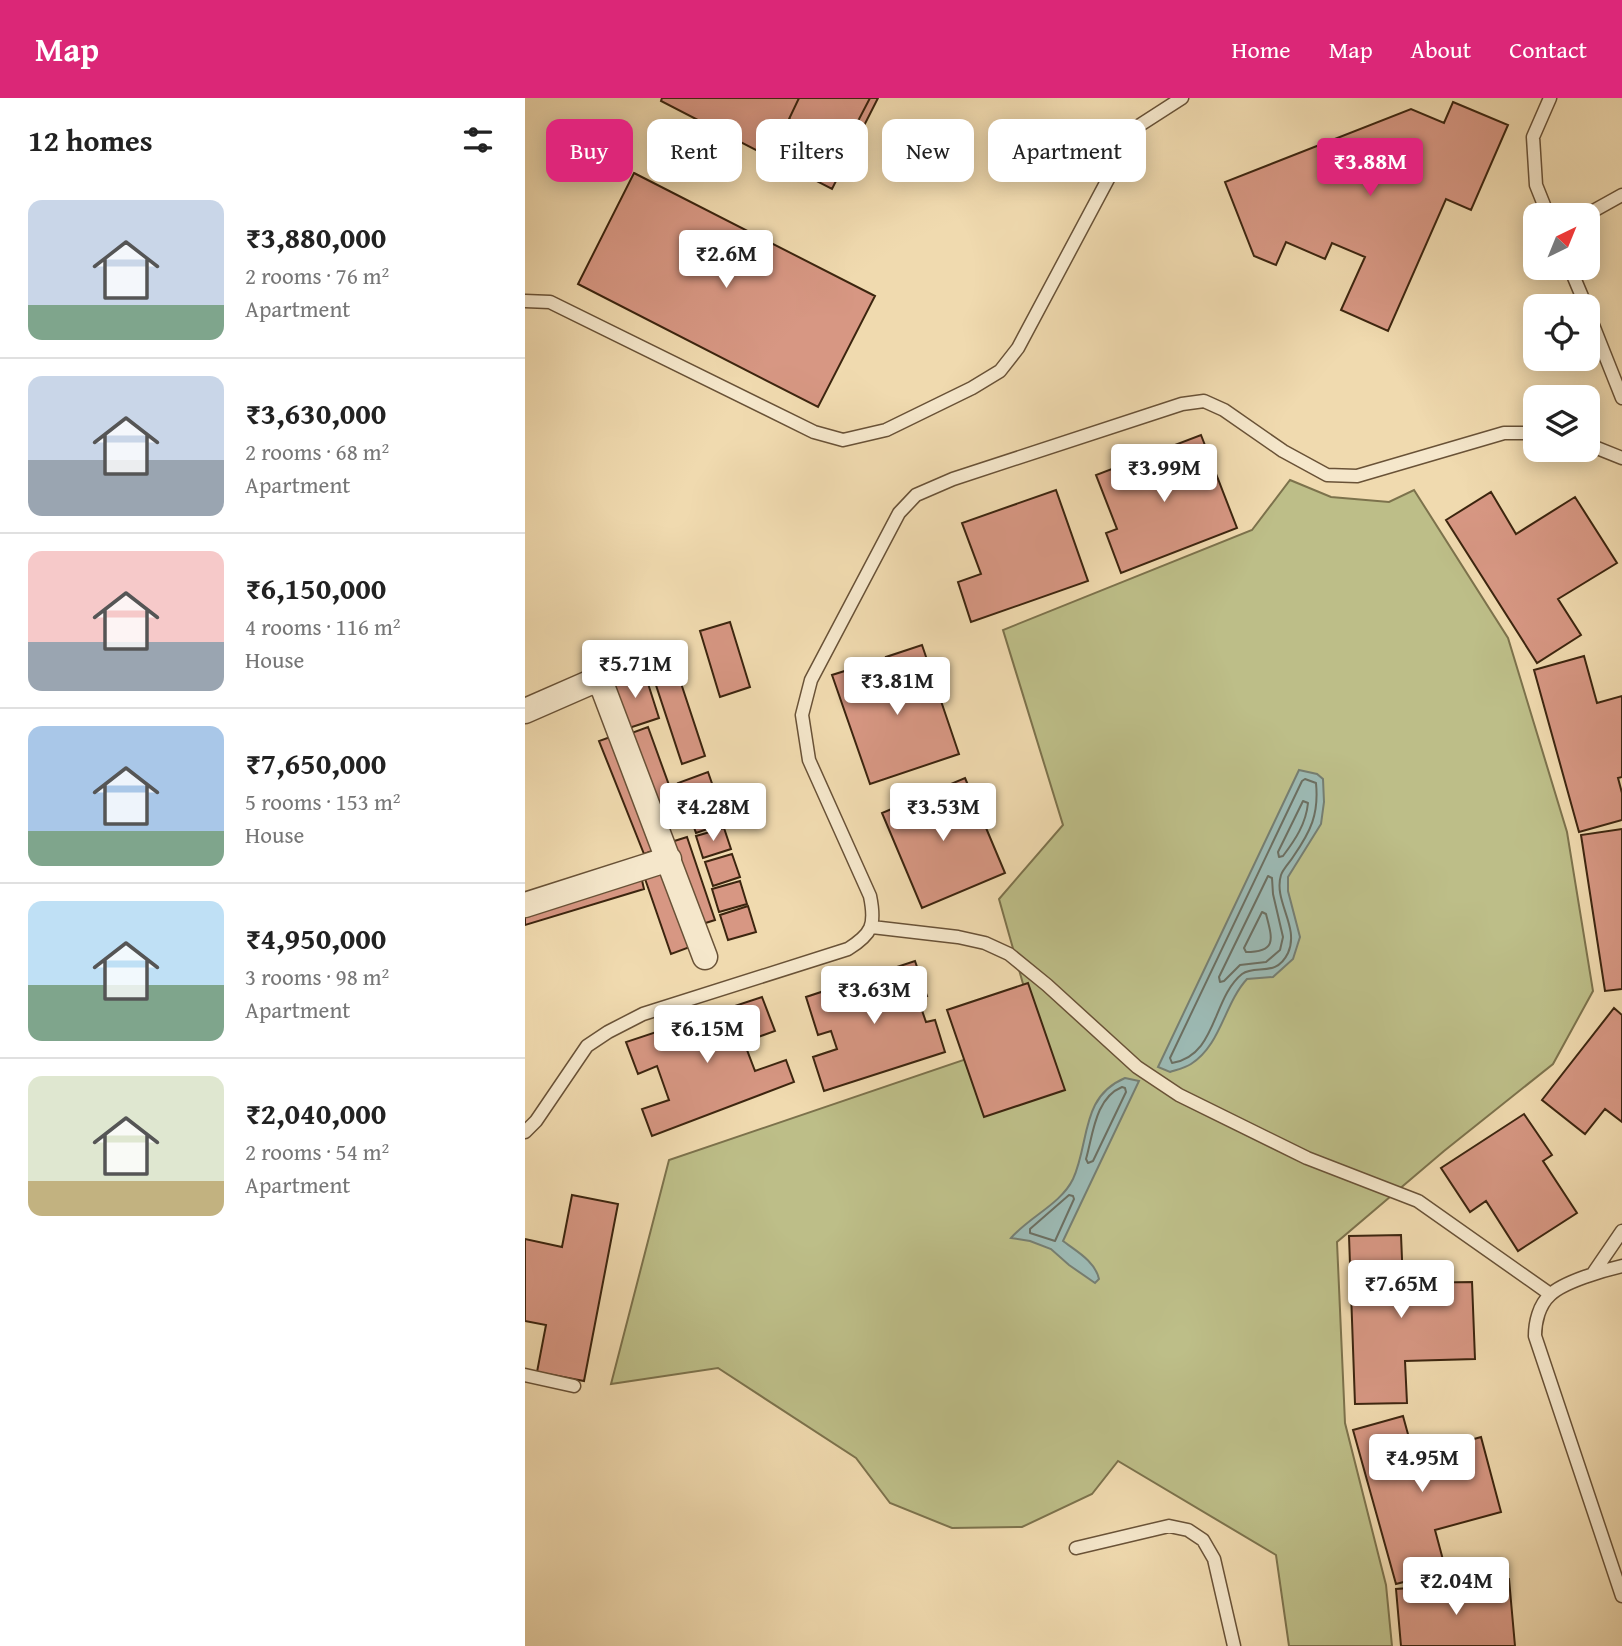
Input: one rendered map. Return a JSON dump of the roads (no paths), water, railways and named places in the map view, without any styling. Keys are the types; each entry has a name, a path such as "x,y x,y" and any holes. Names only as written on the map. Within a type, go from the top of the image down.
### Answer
{"street":[{"path":"525,711 589,683 599,684 608,701 705,957"},
{"path":"525,905 669,859"}],"lane":[{"path":"525,301 550,302 814,432 843,440 886,430 1000,372 1018,348 1131,136 1140,125 1182,98"},
{"path":"1543,203 1536,185 1533,137 1550,98"},
{"path":"1600,207 1622,195"},
{"path":"1600,343 1622,398"},
{"path":"525,1132 536,1121 587,1046 608,1032 643,1014 848,949 863,939 872,927 874,912 870,896 809,760 802,715 811,680 899,513 916,495 953,478 1182,404 1203,401 1224,410 1283,451 1327,475 1357,476 1504,433 1523,433"},
{"path":"1600,449 1622,458"},
{"path":"872,927 958,937 985,943 1009,954 1137,1067 1179,1095 1307,1158 1418,1201 1550,1294"},
{"path":"1594,1272 1622,1231"},
{"path":"1622,1266 1594,1272 1550,1294 1535,1322 1535,1336 1622,1596"},
{"path":"525,1375 574,1386"},
{"path":"1076,1548 1169,1525 1188,1530 1203,1540 1214,1559 1234,1646"}],"water":[{"path":"1299,770 1317,774 1323,779 1324,802 1321,824 1288,877 1288,891 1300,937 1293,959 1273,977 1247,979 1209,1046 1191,1064 1170,1072 1158,1067"},
{"path":"1125,1078 1139,1081 1063,1241 1094,1267 1099,1279 1095,1283 1051,1249 1030,1241 1011,1238 1068,1188 1078,1165 1093,1109 1111,1086"}]}
